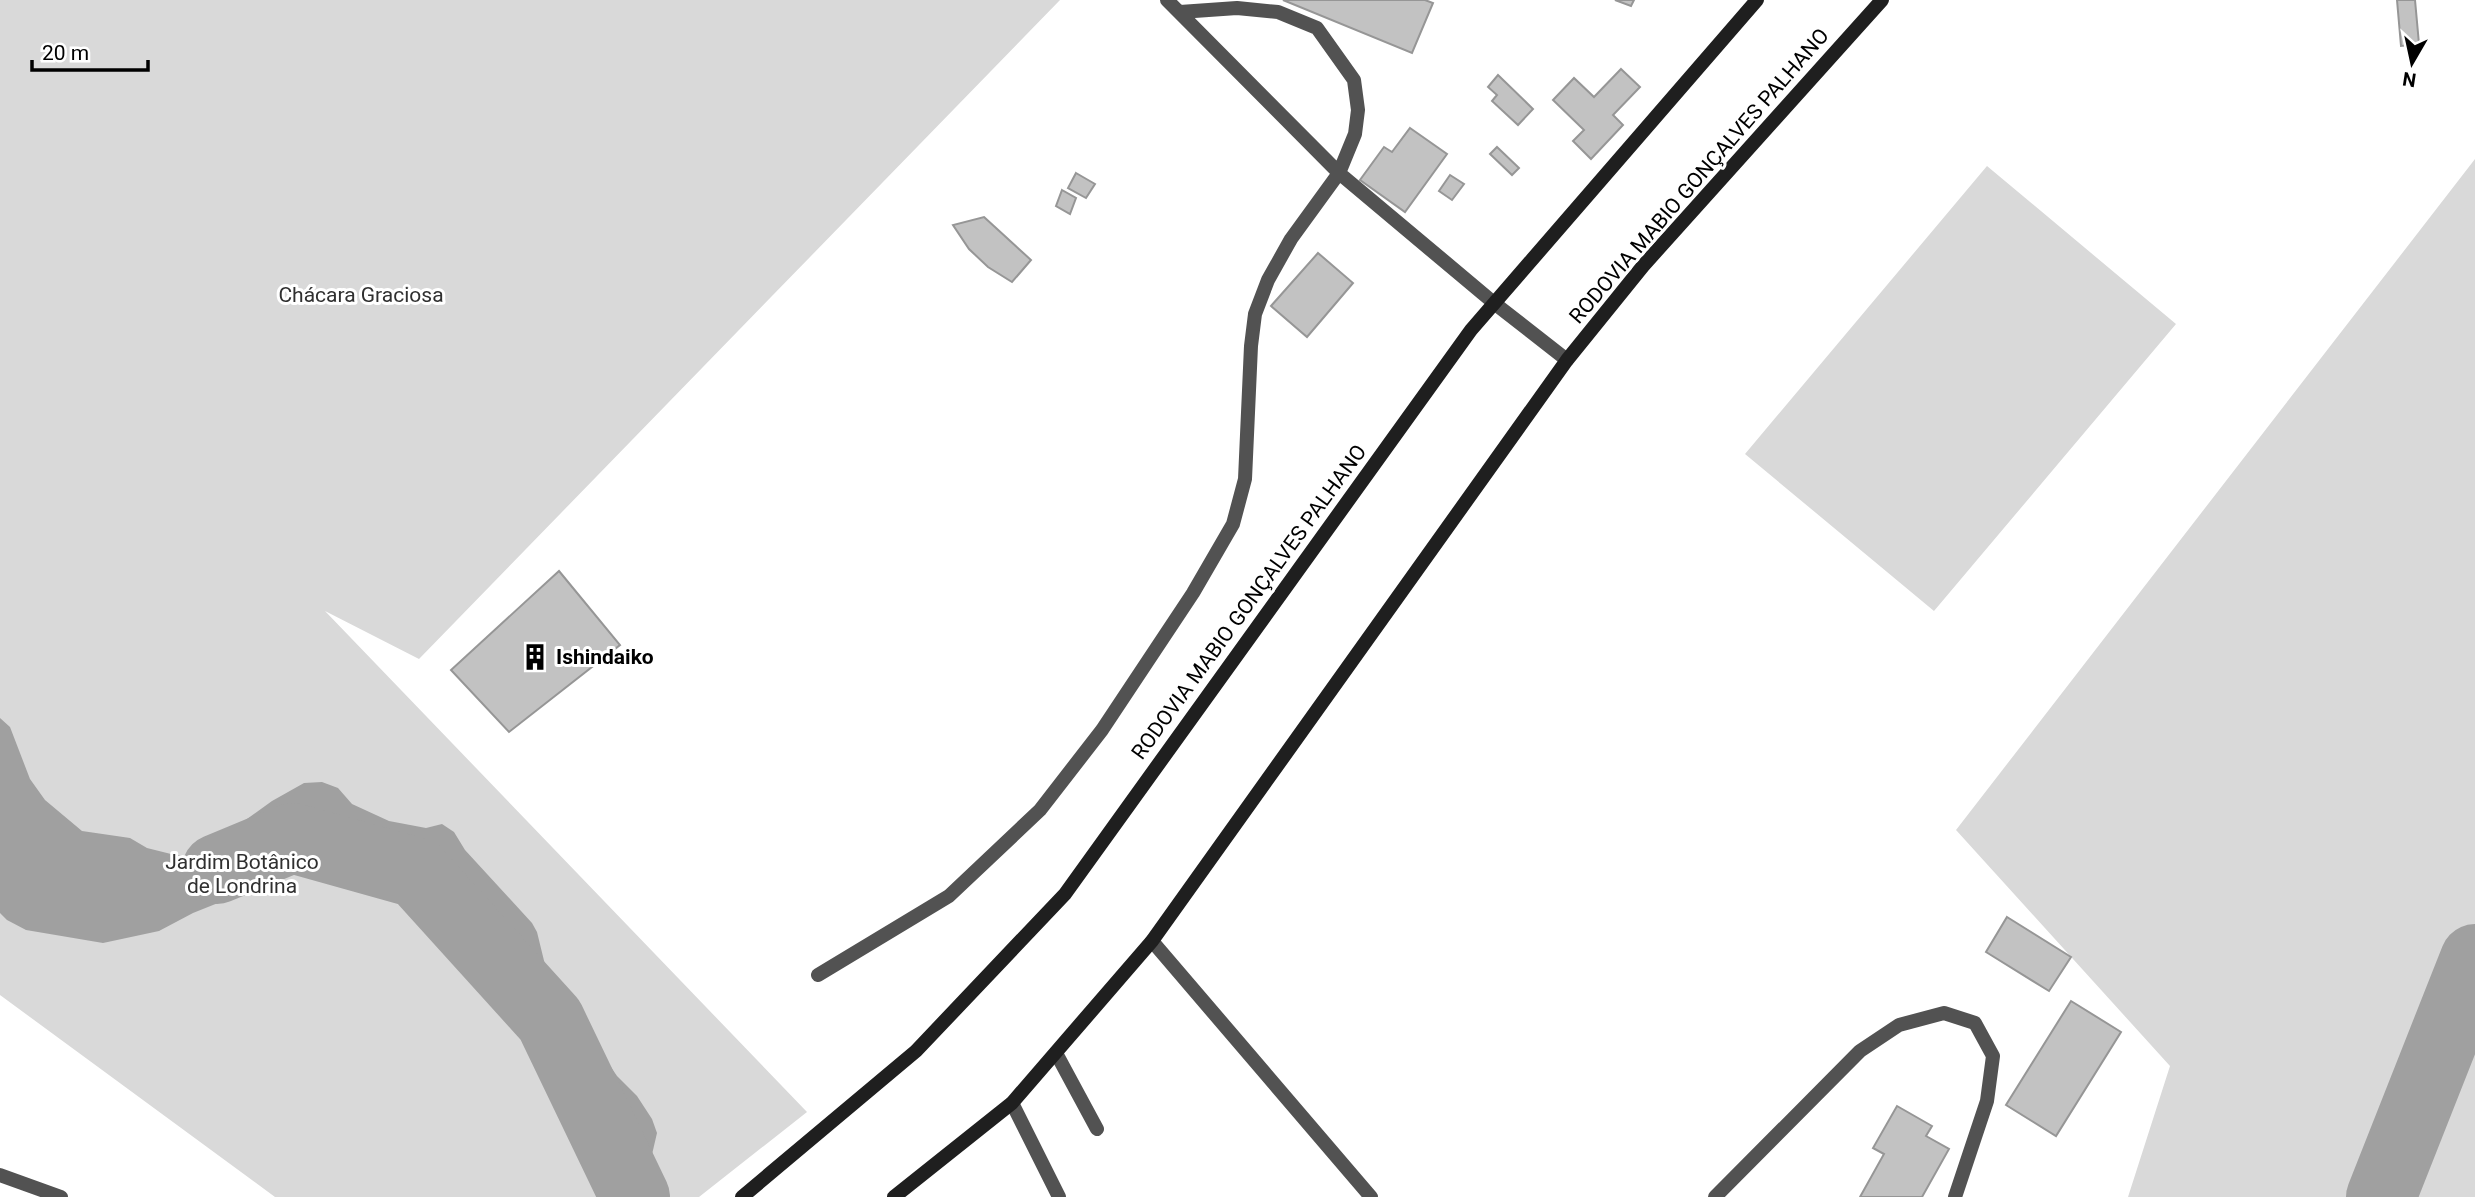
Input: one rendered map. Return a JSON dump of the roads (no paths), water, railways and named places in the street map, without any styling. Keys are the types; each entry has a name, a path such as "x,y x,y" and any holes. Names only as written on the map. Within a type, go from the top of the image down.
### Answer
{"main road":[{"name":"RODOVIA MABIO GONÇALVES PALHANO","path":"742,1197 916,1051 1065,894 1471,330 1757,0"},
{"name":"RODOVIA MABIO GONÇALVES PALHANO","path":"894,1197 1012,1103 1152,942 1567,360 1643,266 1882,0"}],"street":[{"path":"1167,0 1339,173 1494,303 1567,360"},
{"path":"818,975 949,896 1041,810 1102,730 1193,593 1233,524 1245,479 1249,368 1255,314 1268,280 1291,239 1339,173 1355,134 1358,110 1354,80 1317,28 1278,12 1237,9 1180,12"},
{"path":"1152,942 1371,1197"},
{"path":"1715,1197 1860,1051 1899,1025 1944,1013 1975,1023 1993,1056 1987,1101 1955,1197"},
{"path":"1056,1053 1097,1129"},
{"path":"1012,1103 1059,1197"},
{"path":"0,1175 61,1197"}],"waterway":[{"path":"217,869 292,838 417,873 550,1020 635,1197"},
{"path":"2381,1197 2475,959"}],"place":[{"name":"Ishindaiko","path":"535,657"}],"park label":[{"name":"Chácara Graciosa","path":"361,295"},
{"name":"Jardim Botânico de Londrina","path":"242,874"}]}
